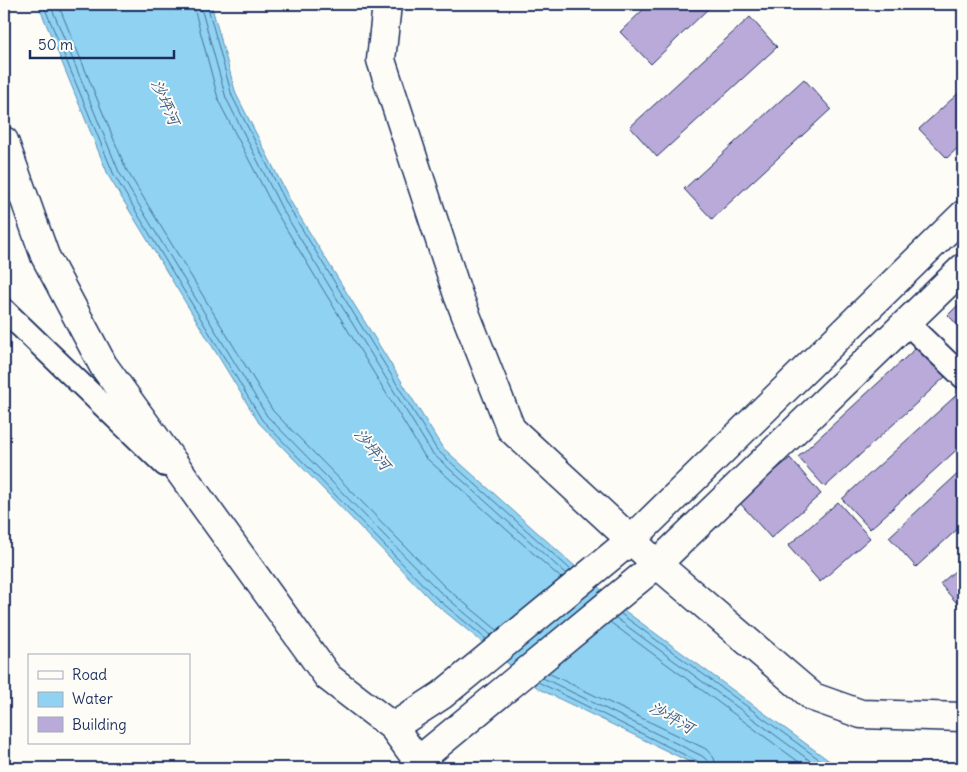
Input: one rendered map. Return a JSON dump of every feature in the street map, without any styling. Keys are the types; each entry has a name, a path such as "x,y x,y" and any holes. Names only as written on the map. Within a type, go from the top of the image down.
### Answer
{"street":[{"path":"387,4 381,60 458,295 511,429 657,564 813,697 861,714 963,717"},
{"path":"4,142 45,256 103,365 328,677 393,727 417,765 460,724 657,564 963,268"},
{"path":"393,727 442,695 631,540 963,215"},
{"path":"4,310 198,497"},
{"path":"906,322 963,377"}],"water":[{"name":"沙坪河","path":"38,4 211,4 236,94 292,204 442,447 625,611 839,768 702,768 539,689 432,601 259,423 109,177"}],"building":[{"path":"649,4 713,4 651,64 620,32"},
{"path":"750,17 777,47 657,157 630,127"},
{"path":"804,79 831,109 712,219 684,189"},
{"path":"963,89 963,143 947,158 919,129"},
{"path":"963,300 963,331 948,315"},
{"path":"917,347 945,377 825,487 798,457"},
{"path":"962,390 963,444 870,529 842,499"},
{"path":"790,458 821,494 771,538 739,502"},
{"path":"963,469 963,524 916,567 889,537"},
{"path":"838,502 870,538 820,582 788,546"},
{"path":"963,564 963,610 940,584"}]}
